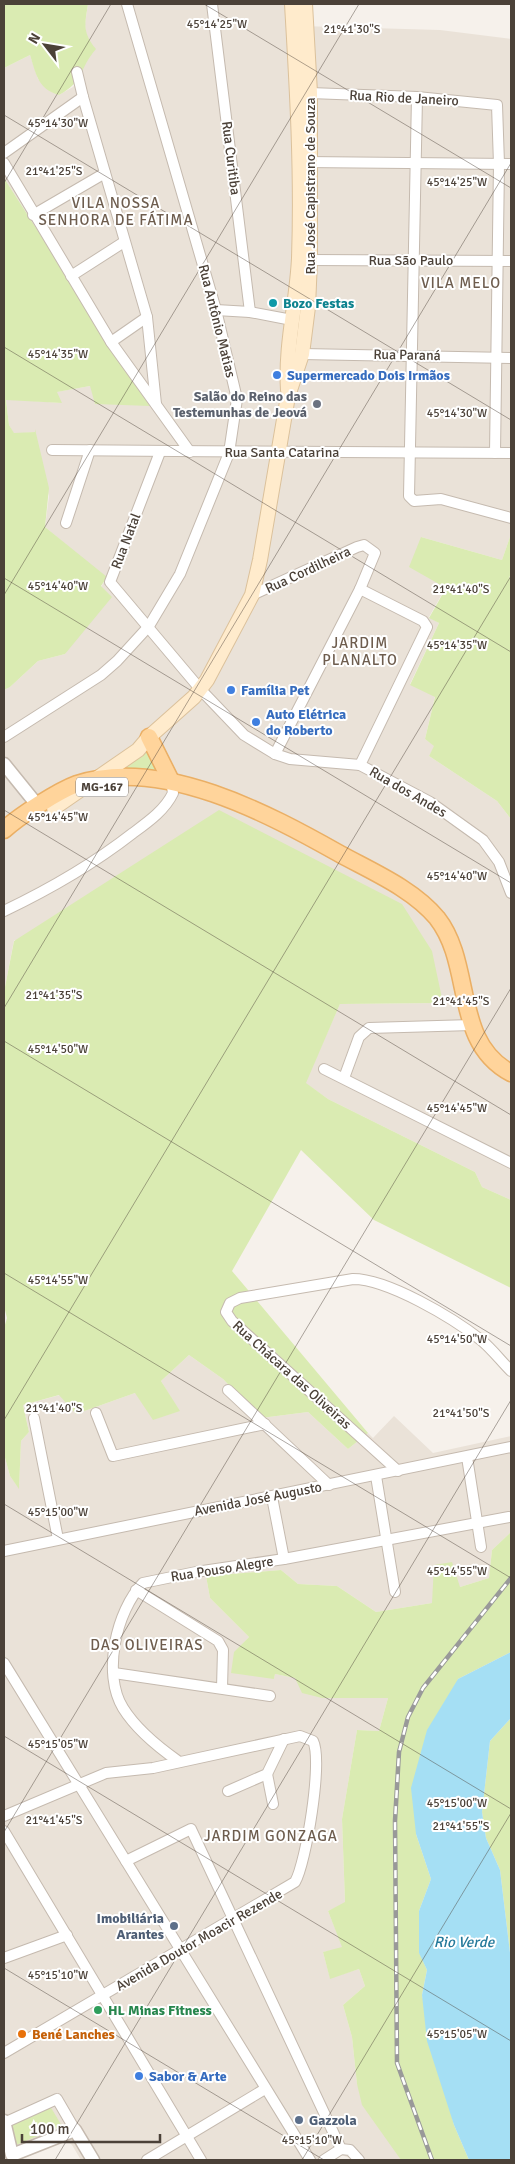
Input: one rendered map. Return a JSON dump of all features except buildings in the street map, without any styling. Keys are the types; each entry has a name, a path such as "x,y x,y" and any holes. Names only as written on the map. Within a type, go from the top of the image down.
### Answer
{"main road":[{"name":"Rua José Capistrano de Souza","path":"288,396 286,363 299,259 310,93 299,22 292,4"},
{"name":"Rua José Capistrano de Souza","path":"4,834 43,812 138,750 149,737 201,690 242,617 252,595 280,451 288,396 302,354 310,260 299,22 305,4"},
{"name":"Rua José Capistrano de Souza","path":"4,830 43,812 76,784 134,744 149,737"},
{"path":"149,737 171,781"},
{"name":"MG-167","path":"76,784 126,777 171,781 261,812 308,835 418,900 438,920 449,936 472,1025 486,1053 496,1065 511,1073"},
{"name":"MG-167","path":"43,812 86,790 154,779"}],"street":[{"name":"Rua Antônio Matias","path":"4,737 101,674 117,661 149,626 180,574 229,453 237,399 216,310 127,4"},
{"name":"Rua Curitiba","path":"212,4 250,312"},
{"path":"77,72 82,97 147,317 156,405"},
{"name":"Rua Rio de Janeiro","path":"310,93 417,97 497,105 499,164"},
{"path":"4,153 82,97"},
{"path":"417,97 409,496 414,501 441,499 511,518"},
{"path":"304,162 416,165 511,164"},
{"path":"4,163 33,215 111,342 190,452"},
{"path":"495,453 499,164"},
{"path":"33,215 105,174"},
{"path":"71,276 124,242"},
{"name":"Rua São Paulo","path":"310,260 511,261"},
{"path":"216,310 250,312 292,320"},
{"path":"111,342 147,317"},
{"name":"Rua Paraná","path":"302,354 511,358"},
{"name":"Rua Santa Catarina","path":"52,450 229,453 280,451 511,453"},
{"path":"66,523 90,450"},
{"name":"Rua Natal","path":"160,452 110,582 201,690"},
{"name":"Rua Cordilheira","path":"252,595 364,545 375,553 374,560 360,589 275,754"},
{"path":"360,589 422,621 428,627 360,764"},
{"name":"Rua dos Andes","path":"201,690 244,735 275,754 303,762 360,764 430,802 483,840 499,862 511,893"},
{"path":"4,764 43,812"},
{"path":"4,911 46,891 106,854 163,808 173,793 171,781"},
{"path":"344,1078 359,1038 369,1028 472,1025"},
{"path":"324,1069 511,1163"},
{"name":"Rua Chácara das Oliveiras","path":"398,1471 232,1321 226,1312 230,1303 240,1298 366,1279 405,1295 459,1324 483,1342 511,1371"},
{"path":"228,1390 329,1485"},
{"path":"96,1413 112,1456 265,1424"},
{"path":"34,1418 58,1539"},
{"name":"Avenida José Augusto","path":"4,1551 511,1447"},
{"path":"467,1457 481,1547"},
{"path":"376,1476 395,1592"},
{"path":"272,1497 284,1559"},
{"name":"Rua Pouso Alegre","path":"136,1590 150,1581 386,1541 509,1517"},
{"path":"178,1761 155,1744 123,1709 117,1697 114,1673 115,1638 119,1623 136,1590 218,1641 223,1650 222,1688"},
{"path":"4,1663 310,2160"},
{"path":"114,1673 270,1696"},
{"name":"Avenida Doutor Moacir Rezende","path":"4,2053 291,1886 298,1877 316,1786 317,1752 313,1741 300,1736 284,1739"},
{"path":"4,1816 106,1774 153,1768 284,1739"},
{"path":"273,1804 267,1774 284,1739"},
{"path":"228,1791 267,1774"},
{"path":"126,1861 191,1829 235,1919 341,2149"},
{"path":"4,1831 201,2160"},
{"path":"4,1958 67,1935"},
{"path":"147,2160 265,2089"},
{"path":"75,2130 10,2158 4,2122 57,2099 93,2160"},
{"path":"324,2160 341,2149 350,2150 359,2160"}],"shaded area":[{"path":"88,4 300,4 301,26 440,30 511,39 511,534 502,560 421,537 446,587 429,617 439,623 410,684 435,696 425,739 435,746 429,756 497,801 511,819 511,1200 482,1187 475,1172 328,1099 305,1083 340,1004 443,1003 14,940 4,992 4,690 10,687 38,661 65,654 106,578 45,527 49,496 35,432 14,434 9,425 6,399 61,403 56,392 90,386 150,405 4,178 4,68 30,55 38,79 59,95 73,87 78,81 86,60 95,49 86,37 85,24"},
{"path":"189,1355 223,1379 261,1418 308,1412 348,1449 368,1433 373,1438 394,1416 433,1453 511,1436 511,1532 492,1550 489,1578 460,1587 432,1603 376,1612 337,1586 298,1584 281,1570 206,1576 210,1598 249,1637 235,1652 274,1679 275,1674 295,1678 322,1698 388,1698 379,1731 357,1730 342,1819 345,1903 328,1911 343,1948 323,1952 330,1978 359,1969 365,1986 343,2005 352,2037 357,2084 401,2160 352,2160 341,2155 333,2160 81,2160 72,2145 67,2141 59,2141 20,2157 21,2160 4,2160 4,1454 10,1476 19,1488 21,1441 29,1432 23,1405 60,1395 76,1414 135,1393 179,1411 161,1381"}],"green space":[{"path":"4,4 88,4 86,28 88,38 96,49 77,80 67,90 59,95 46,89 39,80 30,55 4,68"},
{"path":"4,178 150,406 95,404 90,386 57,392 62,403 6,400 9,425 14,433 35,432 35,429 49,488 45,527 107,577 101,586 112,597 65,654 38,661 10,687 4,690"},
{"path":"511,534 511,576 509,577 511,579 511,819 497,801 429,756 434,746 425,739 435,697 410,685 439,623 429,618 446,588 409,567 421,537 502,560"},
{"path":"152,748 166,775 123,773 121,769"},
{"path":"219,810 402,904 432,951 443,1003 340,1004 306,1083 328,1099 475,1172 482,1187 511,1200 511,1288 374,1220 301,1150 232,1271 368,1433 348,1449 308,1412 261,1418 223,1379 189,1355 161,1381 180,1411 153,1420 135,1393 76,1414 59,1395 23,1405 29,1432 21,1441 19,1489 10,1476 4,1454 4,1328 7,1318 4,1306 4,992 14,941"},
{"path":"511,1532 511,1652 458,1679 416,1834 431,1879 419,1911 419,1952 427,1970 422,1995 454,2125 469,2160 401,2160 362,2105 357,2084 352,2037 343,2005 365,1986 359,1969 330,1979 323,1952 342,1947 328,1911 345,1902 342,1819 357,1730 379,1731 388,1698 322,1698 302,1693 295,1678 275,1674 274,1679 231,1673 234,1652 249,1637 210,1598 206,1576 281,1570 298,1584 337,1586 376,1612 432,1603 434,1565 452,1562 460,1587 489,1578 492,1550"},
{"path":"511,1718 511,1961 500,1870 486,1838 482,1812 490,1741"},
{"path":"50,2106 62,2126 16,2145 10,2124"}],"water":[{"name":"Rio Verde","path":"511,1652 511,1718 490,1741 482,1812 486,1838 500,1870 511,1961 511,2160 469,2160 454,2125 427,2041 422,1995 427,1970 419,1953 419,1911 431,1879 416,1834 411,1788 427,1730 458,1679"}],"railway":[{"path":"432,2160 397,2063 395,1821 399,1752 408,1717 423,1688 511,1578"}],"place":[{"name":"Bozo Festas","path":"273,303"},
{"name":"Supermercado Dois Irmãos","path":"277,375"},
{"name":"Salão do Reino das Testemunhas de Jeová","path":"317,404"},
{"name":"Família Pet","path":"231,690"},
{"name":"Auto Elétrica do Roberto","path":"256,722"},
{"name":"Imobiliária Arantes","path":"174,1926"},
{"name":"HL Minas Fitness","path":"98,2010"},
{"name":"Bené Lanches","path":"22,2034"},
{"name":"Sabor & Arte","path":"139,2076"},
{"name":"Gazzola","path":"299,2120"}],"district":[{"name":"VILA NOSSA SENHORA DE FÁTIMA","path":"116,212"},
{"name":"VILA MELO","path":"461,283"},
{"name":"JARDIM PLANALTO","path":"360,652"},
{"name":"DAS OLIVEIRAS","path":"147,1645"},
{"name":"JARDIM GONZAGA","path":"271,1836"}]}
